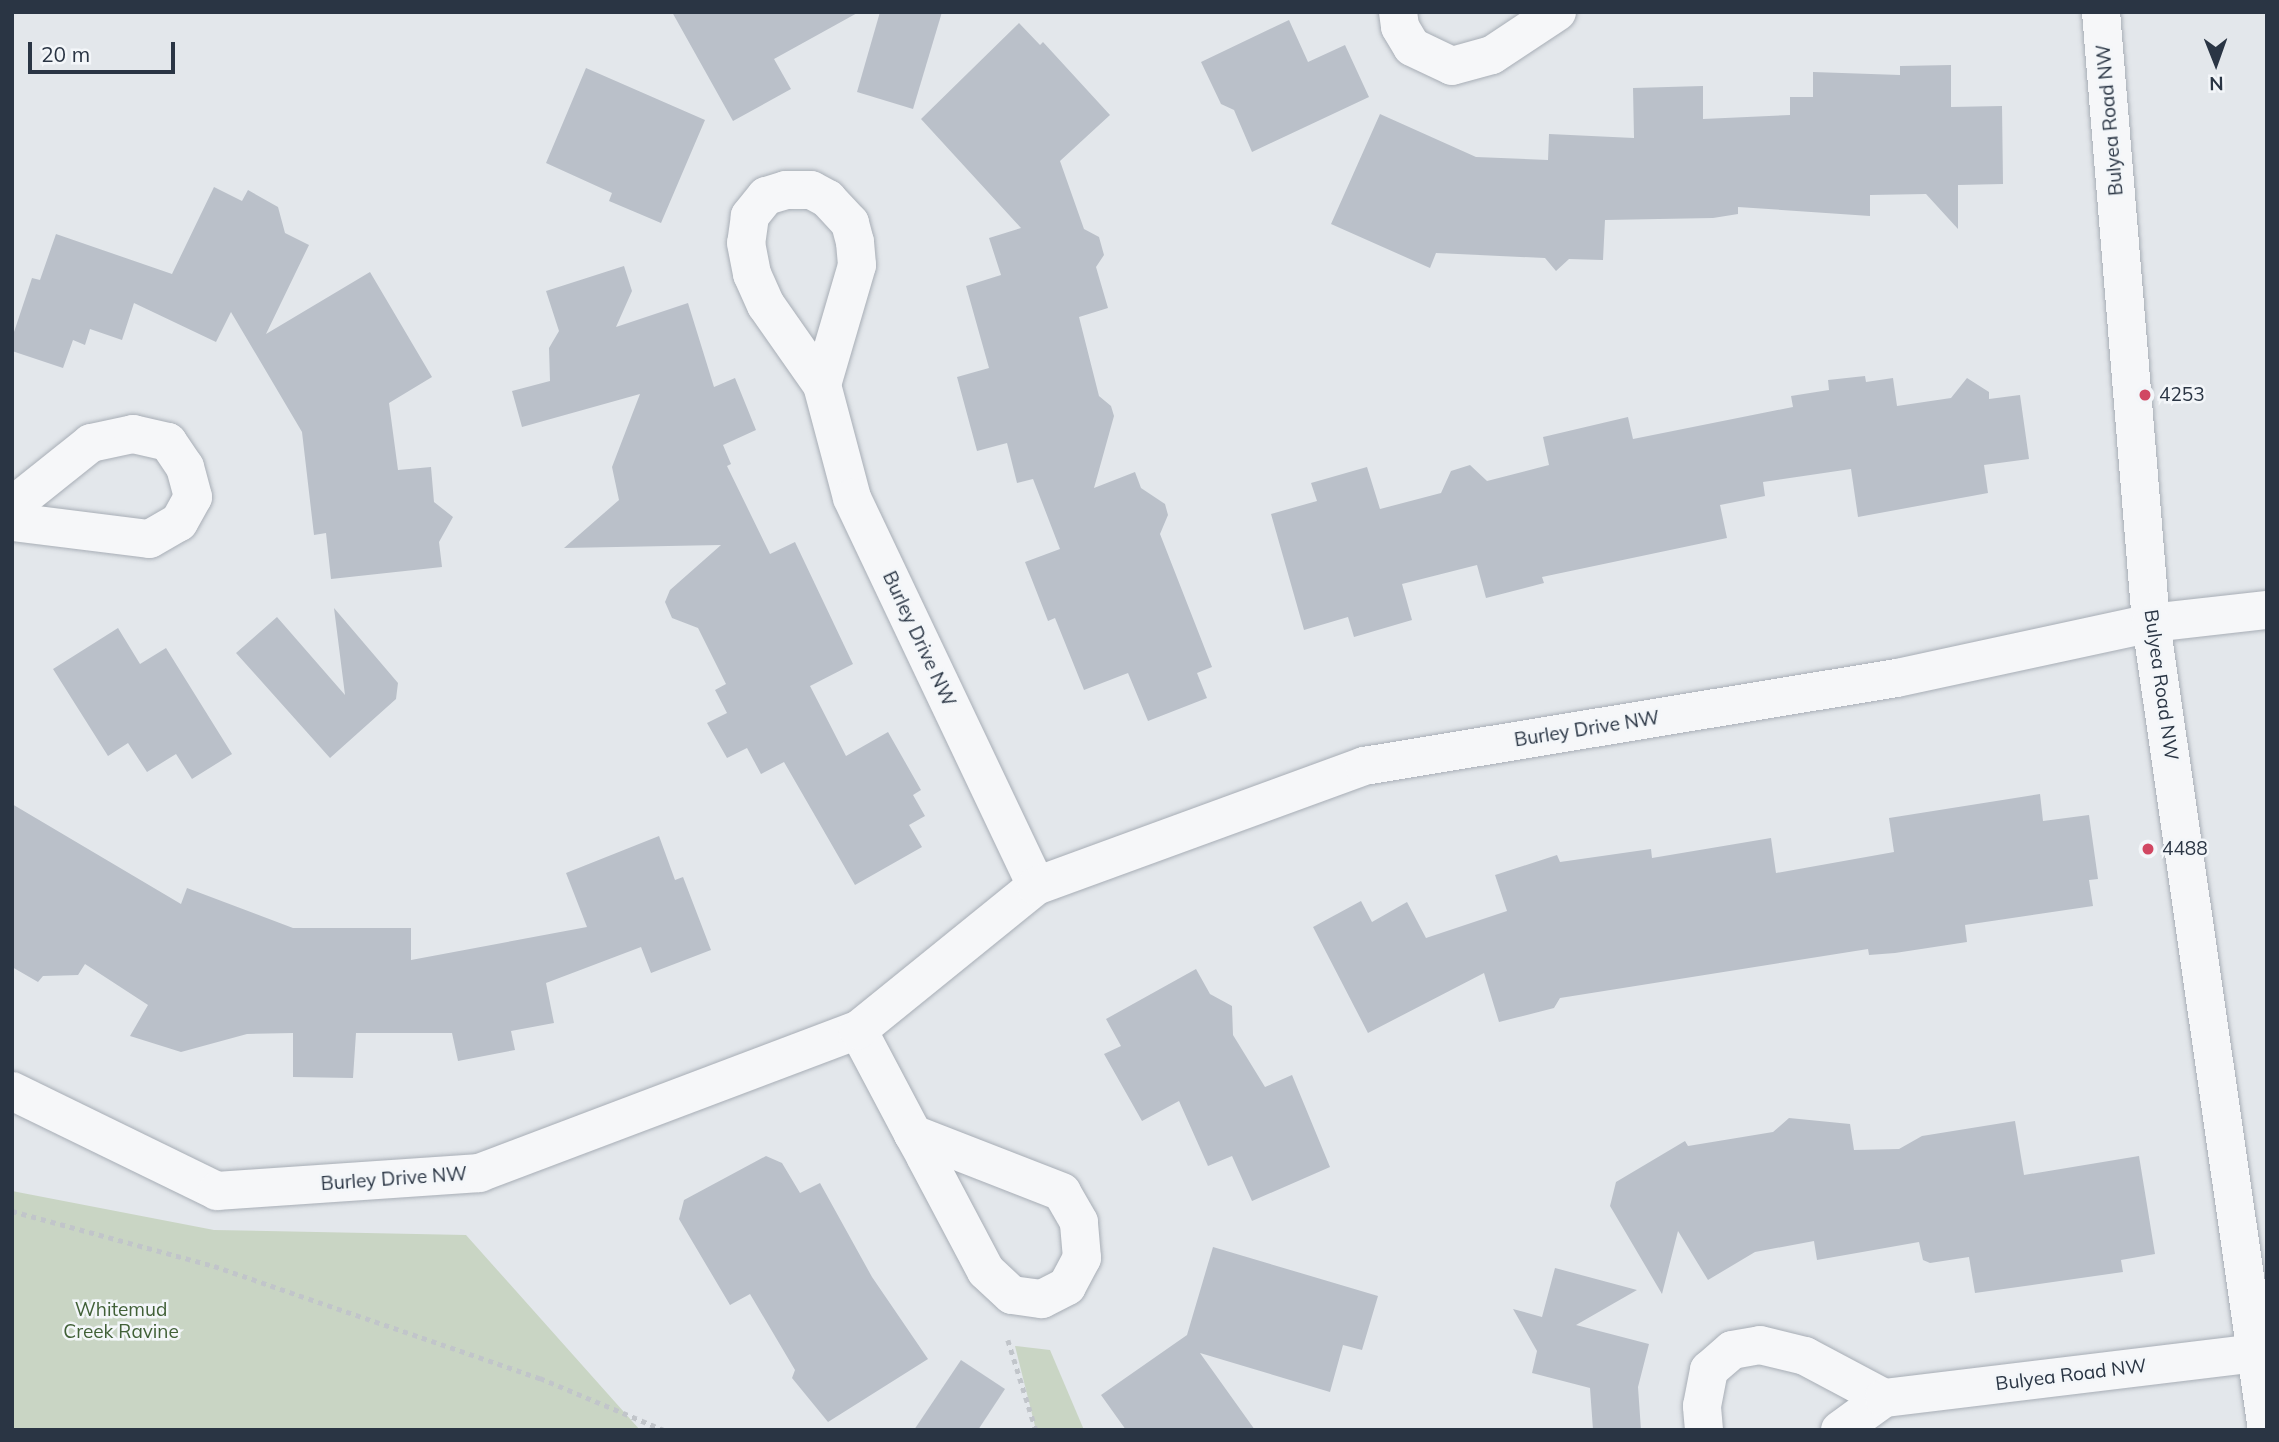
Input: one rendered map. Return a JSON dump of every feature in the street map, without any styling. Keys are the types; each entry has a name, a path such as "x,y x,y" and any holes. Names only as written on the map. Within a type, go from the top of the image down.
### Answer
{"street":[{"path":"1398,12 1399,27 1412,47 1452,66 1492,55 1557,12"},
{"name":"Bulyea Road NW","path":"2101,12 2151,623 2267,1430"},
{"name":"Burley Drive NW","path":"822,385 852,498 1036,886"},
{"path":"12,506 91,443 133,434 168,442 185,467 193,497 179,522 149,539 12,522"},
{"name":"Burley Drive NW","path":"12,1091 217,1191 479,1173 858,1030 1036,886 1364,766 1897,678 2151,623 2267,610"},
{"path":"858,1030 913,1134 986,1271 1012,1295 1042,1299 1067,1286 1082,1258 1079,1222 1062,1192 913,1134"},
{"path":"1704,1430 1702,1406 1709,1370 1732,1350 1760,1345 1805,1356 1884,1398"},
{"name":"Bulyea Road NW","path":"1840,1430 1884,1398 2257,1353"}],"path":[{"path":"12,1211 214,1266 540,1378 664,1430"},
{"path":"1012,1295 1006,1332 1036,1430"}],"green space":[{"name":"Whitemud Creek Ravine","path":"12,1191 214,1230 466,1235 640,1430 12,1430"},
{"path":"1015,1346 1050,1350 1084,1430 1036,1430"}],"building":[{"path":"672,12 859,12 774,59 791,89 733,121"},
{"path":"880,12 942,12 913,109 857,92"},
{"path":"1289,20 1308,62 1345,45 1369,97 1252,152 1234,110 1221,104 1201,62"},
{"path":"1019,23 1040,45 1043,42 1110,115 1060,161 1084,229 1099,237 1104,255 1096,267 1108,308 1079,317 1099,396 1111,406 1114,416 1094,488 1135,472 1141,488 1165,504 1168,515 1160,534 1212,667 1197,673 1207,698 1148,721 1128,673 1084,690 1055,618 1048,621 1025,562 1060,549 1033,479 1017,483 1007,443 977,451 957,377 989,368 966,286 1001,275 989,238 1021,228 921,119"},
{"path":"1951,65 1951,107 2002,106 2003,184 1958,185 1958,229 1926,194 1870,195 1870,216 1738,207 1738,214 1713,218 1605,220 1603,260 1569,259 1556,271 1545,258 1436,253 1430,268 1331,224 1380,114 1476,157 1548,160 1549,134 1634,138 1633,88 1703,86 1703,119 1790,115 1790,97 1813,97 1813,72 1900,75 1900,66"},
{"path":"586,68 705,120 661,223 609,201 612,193 546,163"},
{"path":"214,187 242,201 248,190 278,207 285,233 309,245 266,334 370,272 432,377 389,403 398,470 431,467 434,502 453,517 439,542 442,567 331,579 326,533 314,535 302,432 231,312 216,342 134,303 122,340 90,329 85,345 73,340 63,368 12,351 12,338 32,278 40,280 56,234 172,274"},
{"path":"624,266 632,291 616,327 688,303 714,387 735,378 756,430 723,445 731,464 727,466 770,554 795,542 853,664 810,686 846,756 888,732 921,790 913,795 925,816 909,825 922,847 855,885 784,762 761,774 747,748 727,758 707,723 727,713 715,690 726,684 698,628 672,618 665,602 670,590 721,545 564,548 619,500 612,467 640,394 522,427 512,391 550,381 549,348 559,331 546,291"},
{"path":"1865,376 1866,382 1893,378 1897,406 1951,398 1967,378 1989,392 1989,399 2020,395 2029,459 1984,465 1988,493 1858,517 1851,469 1763,482 1765,496 1720,505 1727,538 1542,577 1544,583 1486,598 1477,565 1402,584 1412,620 1354,637 1348,617 1304,630 1271,514 1317,501 1311,483 1367,467 1380,509 1441,493 1451,471 1470,465 1487,481 1549,465 1543,437 1628,417 1633,439 1793,407 1791,396 1829,390 1828,380"},
{"path":"334,608 398,683 396,699 330,758 236,653 277,617 345,695"},
{"path":"118,628 140,664 166,648 232,754 192,779 176,754 147,772 128,743 108,756 53,669"},
{"path":"2040,794 2043,821 2089,815 2098,879 2089,880 2093,906 1965,925 1967,942 1869,955 1868,949 1560,998 1554,1008 1499,1022 1484,973 1368,1033 1313,927 1361,901 1372,922 1407,902 1426,938 1507,911 1495,875 1557,855 1560,862 1651,849 1652,858 1771,838 1776,873 1894,852 1889,818"},
{"path":"12,804 181,904 187,888 293,928 411,928 411,960 587,927 566,873 659,836 675,880 683,877 711,950 651,973 641,947 546,983 554,1023 511,1031 515,1050 458,1061 452,1033 356,1033 353,1078 293,1077 293,1033 247,1034 181,1052 130,1036 148,1005 85,964 78,975 43,976 38,982 12,967"},
{"path":"1196,969 1210,994 1232,1006 1233,1035 1265,1087 1292,1075 1330,1167 1252,1201 1232,1156 1208,1166 1179,1101 1142,1121 1104,1054 1121,1046 1106,1019"},
{"path":"1789,1118 1850,1124 1854,1150 1899,1149 1922,1136 2015,1121 2024,1175 2139,1156 2155,1254 2121,1260 2123,1272 1975,1293 1969,1257 1930,1263 1923,1260 1919,1242 1817,1260 1814,1241 1755,1252 1708,1280 1678,1231 1662,1294 1610,1206 1616,1182 1685,1141 1688,1146 1773,1132"},
{"path":"766,1156 782,1163 800,1193 820,1183 872,1277 928,1359 828,1422 792,1378 795,1370 750,1294 730,1305 679,1219 684,1200"},
{"path":"1213,1247 1378,1296 1362,1350 1343,1345 1330,1392 1200,1353 1255,1430 1126,1430 1101,1395 1187,1335"},
{"path":"1555,1268 1637,1290 1576,1325 1649,1344 1638,1387 1641,1430 1593,1430 1590,1388 1532,1373 1537,1351 1513,1309 1542,1317"},
{"path":"961,1360 1005,1389 978,1430 914,1430"}],"place":[{"name":"4253","path":"2145,395"},
{"name":"4488","path":"2148,849"}]}
